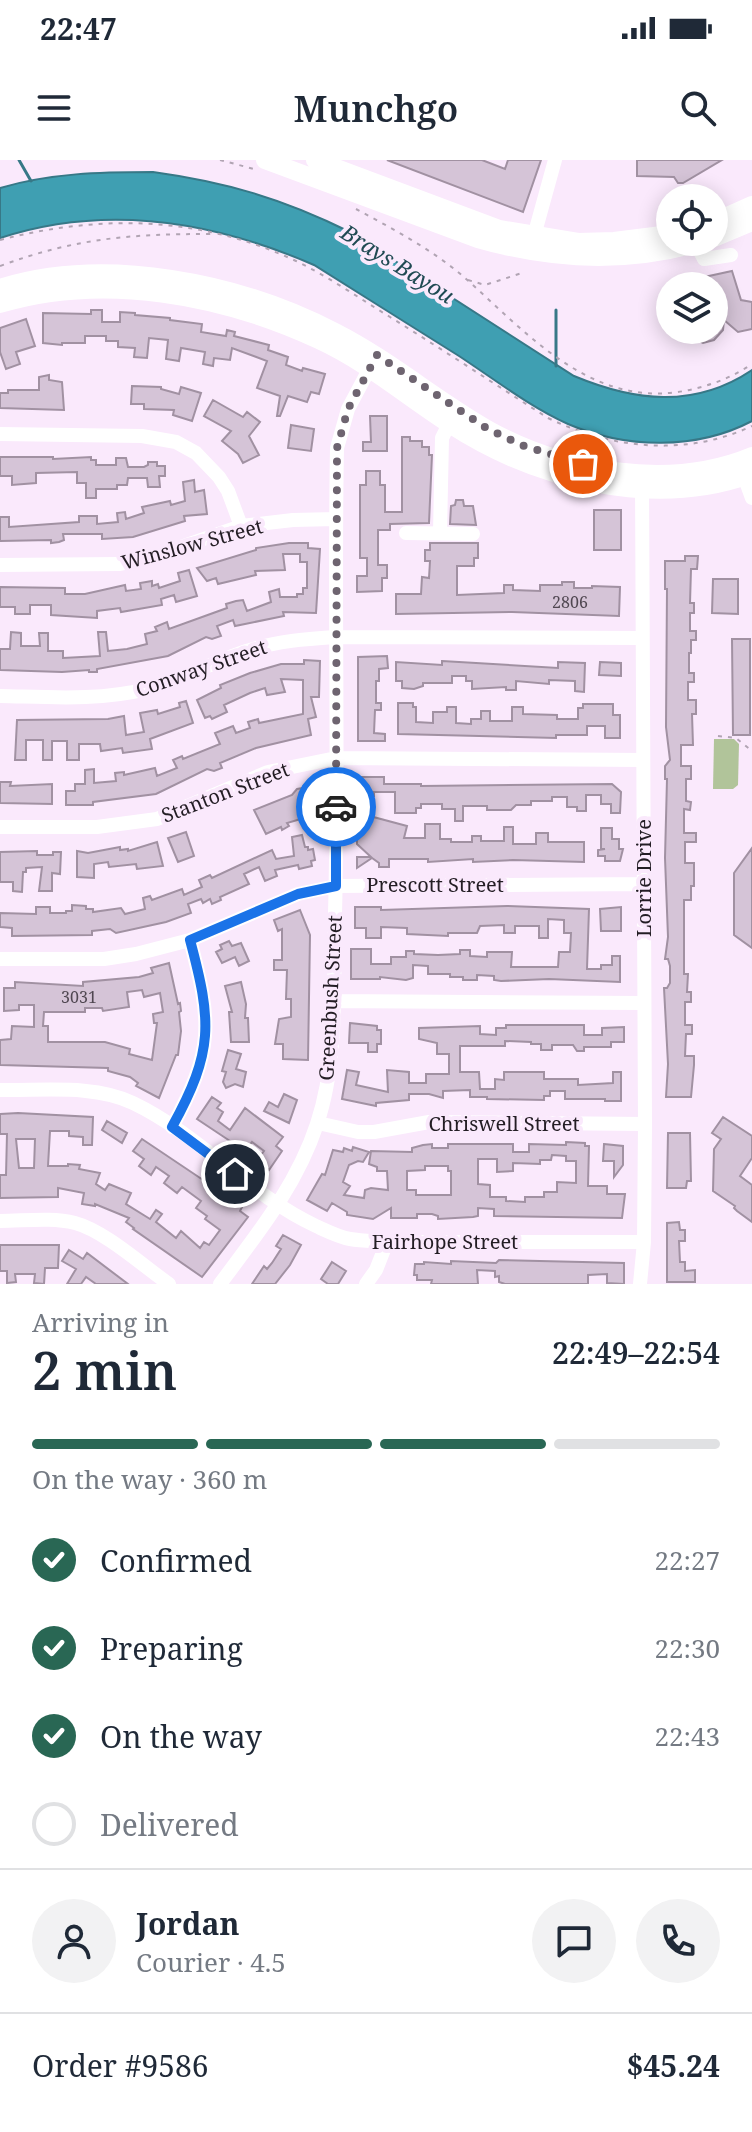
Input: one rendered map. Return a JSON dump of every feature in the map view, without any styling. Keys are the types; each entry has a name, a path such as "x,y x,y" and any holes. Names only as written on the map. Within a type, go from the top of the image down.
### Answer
{"main road":[{"path":"315,160 509,248 557,255 612,257 656,252"},
{"path":"263,166 434,213 534,236 578,242 656,236"},
{"path":"728,216 752,205"},
{"path":"728,231 752,222"},
{"path":"0,288 37,279 128,274 192,283 275,306 323,326 449,424 484,445 553,472 598,483 747,467"},
{"path":"0,304 57,291 84,289 163,294 241,311 373,362 488,429 524,446 642,480"}],"street":[{"path":"534,236 555,160"},
{"path":"704,256 704,259 724,256"},
{"name":"Greenbush Street","path":"220,1284 278,1206 301,1167 318,1123 331,1056 336,886 337,448 348,409 373,362"},
{"path":"440,533 442,438 449,424"},
{"path":"0,434 142,436 176,442 196,453 219,477 228,491 241,526"},
{"path":"747,467 752,498"},
{"name":"Lorrie Drive","path":"640,1284 644,1242 645,1124 642,480"},
{"name":"Winslow Street","path":"0,565 120,564 146,559 241,526 336,519"},
{"path":"406,533 473,534"},
{"name":"Conway Street","path":"0,696 119,695 183,678 248,650 290,640 335,637 642,638"},
{"name":"Stanton Street","path":"0,827 97,827 157,819 268,772 336,758 642,760"},
{"name":"Prescott Street","path":"0,959 104,959 136,954 190,940 298,894 336,886 643,884"},
{"path":"172,1127 190,1094 206,1039 204,992 190,940"},
{"path":"333,1001 643,1003"},
{"name":"Fairhope Street","path":"0,1090 99,1093 133,1103 172,1127 278,1206 302,1220 350,1239 387,1242 644,1242"},
{"name":"Chriswell Street","path":"318,1123 358,1132 429,1122 645,1124"},
{"path":"0,1221 77,1224 99,1235 169,1284"},
{"path":"366,1284 376,1270 387,1242"}],"path":[{"path":"220,160 263,166"},
{"path":"354,208 432,254 464,277 522,332 590,379 619,389 652,394 673,393 710,385 752,364"},
{"path":"0,240 50,228 100,223 155,224 215,234 272,251 317,272 568,428 604,439 655,446 698,443 732,435 752,426"},
{"path":"0,266 89,240 139,234 215,234"},
{"path":"464,277 485,285 522,273"},
{"path":"718,736 736,738 752,751"},
{"path":"739,744 746,744"}],"green space":[{"path":"714,739 734,739 739,744 738,785 733,789 713,789"}],"water":[{"name":"Brays Bayou","path":"153,172 254,193 350,232 574,376 596,385 641,395 686,396 708,391 752,370 752,421 708,437 661,443 637,442 590,432 526,401 314,265 237,237 159,222 120,220 80,221 40,227 0,238 0,188 57,176"}],"building":[{"path":"387,160 482,160 505,169 508,160 541,160 523,212"},
{"path":"637,160 722,160 678,183 674,177 637,176"},
{"path":"732,271 741,300 752,302 752,329 738,332 728,323 727,272"},
{"path":"91,310 102,310 102,322 120,322 120,312 135,313 202,324 201,332 226,336 227,330 235,332 234,336 269,345 268,350 288,357 286,365 325,374 319,394 311,392 307,402 288,396 280,416 277,416 280,396 257,388 267,361 232,348 230,360 214,358 213,366 203,364 205,352 181,348 179,361 166,359 168,340 149,338 147,358 134,357 135,348 118,347 118,341 106,341 106,336 85,336 85,343 43,343 43,313 91,314"},
{"path":"26,319 35,346 16,352 20,364 6,369 0,352 0,328"},
{"path":"49,375 49,380 62,382 64,410 0,408 0,393 39,390 39,377"},
{"path":"132,386 161,387 179,394 181,387 201,393 192,421 173,415 174,410 144,409 144,404 131,404"},
{"path":"213,400 243,417 247,412 260,422 249,436 259,455 243,463 238,454 222,441 231,431 204,416"},
{"path":"370,416 387,416 387,451 363,451 363,442 371,442"},
{"path":"291,425 314,429 311,451 288,448"},
{"path":"402,437 422,441 422,447 429,447 429,455 432,455 429,523 390,524 390,530 378,530 378,565 387,565 387,578 382,578 382,591 357,592 357,576 367,576 367,558 360,558 360,485 366,485 366,471 380,471 380,485 385,485 385,512 402,512"},
{"path":"0,457 91,457 91,460 96,460 96,465 116,465 116,458 126,458 128,467 144,467 148,462 157,462 157,466 165,466 165,476 159,476 160,487 148,487 147,478 128,478 127,485 117,485 117,489 96,489 96,498 86,498 86,483 77,483 77,472 36,473 36,483 12,485 12,476 0,476"},
{"path":"194,480 195,492 204,490 207,514 184,516 185,521 133,537 102,539 102,534 63,534 64,540 51,543 51,540 0,541 0,517 9,517 9,527 79,522 79,516 97,516 97,524 118,522 117,513 125,512 126,519 144,513 142,507 185,501 183,482"},
{"path":"456,500 463,500 464,506 473,506 476,525 450,524 451,506 455,505"},
{"path":"594,510 621,510 621,550 594,550"},
{"path":"308,543 308,548 320,549 316,613 283,612 284,616 235,626 233,620 217,626 221,636 206,637 168,656 97,669 97,672 0,670 0,649 10,649 11,632 21,633 21,646 40,646 39,633 48,633 48,651 63,651 63,658 100,656 98,632 106,632 108,651 127,649 147,644 145,634 157,631 155,627 167,622 169,629 227,608 226,604 243,600 247,611 271,602 269,592 279,589 280,597 297,597 297,594 303,594 303,588 307,588 307,562 300,562 300,554 283,554 285,570 255,571 256,575 218,584 216,578 207,581 197,568 256,548"},
{"path":"430,543 478,543 478,558 474,558 474,566 457,566 457,595 504,593 504,585 513,585 513,590 540,591 540,585 562,585 562,582 574,582 574,588 620,587 619,616 512,612 396,614 396,594 421,594 422,577 429,578 430,561 425,561 425,550 430,550"},
{"path":"685,556 698,556 697,569 691,569 690,603 694,603 694,613 690,613 690,631 696,631 696,640 691,640 689,673 694,673 694,682 688,682 688,700 696,700 696,714 692,714 693,745 681,745 681,766 691,766 691,779 686,779 686,801 691,802 690,810 684,809 684,833 696,833 696,842 685,842 685,863 694,863 694,886 691,886 691,900 684,900 684,974 688,974 687,992 691,992 691,1002 685,1002 685,1025 692,1025 692,1034 686,1034 685,1056 694,1056 694,1065 691,1097 666,1097 668,1064 664,988 670,983 670,966 668,959 665,959 668,937 665,766 670,760 666,727 665,561 685,561"},
{"path":"189,570 197,596 176,602 174,595 161,599 162,605 121,612 120,608 97,611 97,618 51,615 51,605 30,605 30,614 15,614 15,607 0,607 0,587 65,588 65,594 85,594 125,585 126,591 141,589 140,583 152,581 152,586 158,584 159,588 180,581 178,573"},
{"path":"713,579 738,579 738,614 712,613"},
{"path":"732,639 750,639 750,735 733,735"},
{"path":"387,656 388,668 379,669 379,681 376,681 376,703 381,703 381,710 375,710 374,733 385,734 385,741 358,741 358,657"},
{"path":"304,660 320,661 319,697 311,697 316,717 308,719 311,735 256,748 220,763 222,768 214,771 207,769 156,794 93,802 93,805 66,805 66,791 75,791 75,784 85,784 85,770 94,769 94,783 116,781 115,773 124,772 124,775 155,768 157,776 177,768 173,760 220,744 215,733 233,726 236,733 250,728 248,722 258,719 259,723 303,714 303,680 281,679 285,692 267,695 265,688 250,693 224,705 227,712 212,719 210,716 205,718 197,700 221,688 220,685 250,673 281,664 304,664"},
{"path":"442,661 558,668 558,662 585,663 584,692 575,691 575,681 549,680 549,684 516,681 516,690 506,690 506,687 472,689 472,681 466,681 466,676 452,676 452,683 423,683 423,686 414,689 402,688 402,681 396,681 396,662 442,665"},
{"path":"600,662 621,663 621,676 599,675"},
{"path":"186,701 193,723 150,739 152,749 123,753 122,748 101,751 100,744 79,744 79,760 67,760 67,741 52,741 52,760 43,760 43,740 26,740 26,760 15,760 17,720 108,719 124,716 126,735 144,732 140,713 157,710 158,714 180,707 179,703"},
{"path":"398,703 413,703 416,722 433,723 433,712 447,712 447,707 456,707 456,723 471,724 471,719 481,719 481,711 490,711 490,721 512,721 512,707 523,707 523,714 578,719 578,708 583,708 583,704 613,704 613,715 620,715 620,738 605,738 605,726 587,726 587,735 556,735 556,738 398,734"},
{"path":"356,777 384,777 384,784 421,786 612,784 621,792 620,813 611,813 611,804 601,804 601,795 586,795 586,811 567,807 567,797 552,797 552,801 531,801 531,805 516,805 511,810 463,806 463,821 455,821 455,809 442,809 442,804 421,804 421,808 416,808 416,813 395,813 395,792 374,792 374,796 369,796 369,813 366,815 407,826 404,838 425,838 425,824 440,824 440,839 451,839 451,842 472,842 472,836 481,836 481,841 504,841 504,827 513,827 513,844 536,844 536,833 548,833 548,842 584,842 584,862 389,859 389,867 379,867 379,863 372,858 357,868 357,857 371,857 357,844"},
{"path":"0,782 11,782 10,786 52,784 52,804 0,803"},
{"path":"316,786 318,795 314,796 318,821 306,824 304,818 287,823 289,826 282,830 281,827 266,834 254,810 292,795 297,789"},
{"path":"601,828 612,828 612,839 619,839 619,849 623,849 620,861 605,861 605,856 598,856 598,850 605,849 601,849"},
{"path":"186,832 194,856 178,862 168,838"},
{"path":"302,835 305,847 313,849 315,860 311,861 312,866 299,869 298,865 275,870 277,876 265,881 259,867 244,874 249,884 212,904 210,899 203,903 201,899 188,904 191,913 166,922 116,933 110,929 92,931 92,935 12,936 12,928 0,927 0,913 36,914 36,907 50,907 50,913 72,911 72,905 86,906 93,912 121,908 125,914 145,909 143,898 150,896 152,900 182,889 184,895 202,887 199,880 210,875 212,878 272,850 276,859 294,856 292,837"},
{"path":"157,842 163,866 137,869 136,864 109,867 108,862 94,864 94,878 77,877 77,851 88,853 120,847 120,850 128,851"},
{"path":"752,848 752,948 734,935 734,873"},
{"path":"37,851 37,855 61,852 60,874 52,873 52,891 39,891 42,867 26,868 22,892 13,891 13,882 0,882 0,852"},
{"path":"507,906 589,909 587,969 612,965 612,956 620,956 620,982 549,979 501,981 494,980 494,976 477,975 477,980 463,980 463,977 450,977 450,974 428,974 428,966 413,965 413,978 406,980 380,977 351,979 351,949 371,949 371,964 391,964 391,957 406,957 406,951 438,955 460,954 460,950 470,950 470,956 487,957 487,952 512,952 511,967 558,967 559,952 570,952 571,933 564,933 564,920 548,919 548,938 539,938 539,926 515,926 515,933 504,933 504,925 480,926 477,933 448,933 448,936 407,934 407,928 381,927 381,938 366,938 366,928 355,928 355,907 381,907 381,910"},
{"path":"621,907 621,931 601,931 600,909"},
{"path":"300,910 310,935 308,1060 283,1059 283,1044 275,1044 279,1019 291,1017 291,999 286,999 287,970 274,970 274,960 282,960 282,929 278,931 274,920"},
{"path":"229,941 232,946 241,943 249,961 239,966 235,957 222,963 216,952 222,949 220,945"},
{"path":"169,963 181,1011 178,1055 159,1098 136,1086 138,1083 130,1077 108,1071 108,1068 0,1065 0,1040 11,1039 12,1026 34,1027 34,1005 19,1005 19,1010 4,1011 4,988 15,988 15,982 83,986 83,982 139,977 153,973 151,968","holes":["142,990 144,997 160,993 163,1012 153,1014 154,1023 157,1023 152,1060 129,1054 130,1049 105,1042 48,1042 48,1026 43,1026 44,1012 85,1012 85,1008 102,1008 103,1011 129,1007 127,992"]},
{"path":"241,982 249,1042 231,1042 229,1012 232,1012 225,986"},
{"path":"350,1023 377,1026 377,1030 381,1030 381,1044 377,1044 377,1052 368,1052 368,1043 349,1043"},
{"path":"506,1025 584,1025 584,1035 602,1035 602,1028 624,1027 624,1042 611,1042 611,1047 584,1047 584,1051 577,1051 573,1045 552,1045 552,1050 541,1050 541,1044 531,1042 505,1041 505,1046 460,1046 460,1072 479,1072 480,1089 495,1089 495,1079 504,1080 504,1072 544,1072 544,1079 578,1079 578,1085 613,1083 613,1072 621,1072 621,1101 565,1099 565,1091 550,1091 550,1096 544,1096 544,1100 487,1099 470,1097 470,1090 443,1091 443,1098 409,1094 409,1100 376,1103 376,1106 342,1099 347,1070 359,1072 356,1085 388,1092 387,1070 409,1072 409,1083 426,1083 426,1074 449,1074 449,1054 437,1054 437,1043 419,1039 419,1028 480,1026 480,1034 496,1035 496,1028 506,1028"},
{"path":"228,1050 241,1054 236,1069 246,1072 243,1087 235,1084 226,1088 223,1082 226,1072 222,1071"},
{"path":"284,1094 297,1100 289,1123 264,1111 269,1102 278,1107"},
{"path":"212,1097 221,1103 217,1108 223,1112 218,1121 230,1130 245,1108 283,1137 276,1146 282,1151 269,1170 257,1160 264,1151 252,1142 245,1151 197,1119"},
{"path":"0,1114 93,1117 92,1145 83,1145 83,1137 69,1136 69,1131 50,1131 48,1166 80,1165 79,1169 100,1173 96,1184 105,1190 109,1184 131,1193 126,1204 150,1219 156,1210 162,1214 156,1222 176,1238 181,1231 200,1248 204,1242 209,1245 220,1230 196,1208 201,1201 182,1187 177,1193 164,1183 169,1176 156,1167 151,1175 139,1166 144,1159 133,1151 142,1139 218,1190 214,1197 223,1204 228,1197 242,1207 240,1211 248,1217 202,1277 133,1229 126,1222 129,1218 95,1204 82,1204 84,1193 58,1188 58,1197 0,1198 0,1175 6,1175 7,1134 0,1134","holes":["16,1139 35,1139 34,1168 19,1168"]},
{"path":"723,1117 752,1136 752,1158 740,1176 752,1185 752,1222 713,1191 714,1149 721,1139 712,1133"},
{"path":"107,1121 127,1133 122,1143 102,1130"},
{"path":"668,1133 690,1133 691,1181 687,1181 686,1188 667,1188"},
{"path":"566,1142 589,1146 588,1186 607,1186 607,1194 625,1194 622,1218 494,1216 494,1209 478,1208 478,1216 473,1217 438,1219 432,1214 417,1214 417,1218 391,1218 391,1208 373,1219 347,1215 332,1203 327,1211 307,1200 322,1174 325,1175 333,1150 343,1152 344,1148 352,1151 353,1147 369,1152 363,1162 349,1165 343,1182 350,1186 344,1195 364,1198 365,1190 371,1188 388,1190 387,1171 377,1171 377,1167 369,1164 371,1151 412,1152 412,1148 432,1144 432,1148 448,1148 448,1144 513,1144 513,1152 529,1152 529,1144 566,1145","holes":["552,1155 566,1156 566,1161 576,1161 576,1183 557,1182 557,1192 544,1192 544,1197 525,1197 525,1202 490,1197 490,1185 478,1184 478,1159 497,1159 497,1172 513,1171 513,1163 540,1164 540,1160 551,1160","425,1166 448,1166 448,1171 451,1171 451,1195 416,1195 416,1190 407,1190 407,1171 425,1170"]},
{"path":"604,1144 623,1146 623,1165 614,1177 614,1161 603,1161"},
{"path":"679,1222 680,1230 685,1230 685,1241 679,1241 680,1262 685,1262 685,1271 695,1270 695,1282 667,1282 667,1223"},
{"path":"283,1235 301,1245 290,1265 275,1284 252,1284 281,1249 276,1246"},
{"path":"0,1245 59,1245 58,1268 45,1268 44,1284 34,1283 35,1274 15,1274 16,1282 7,1283 7,1271 0,1271"},
{"path":"69,1250 83,1259 87,1253 128,1284 96,1284 86,1277 81,1284 67,1284 76,1269 62,1261"},
{"path":"499,1260 624,1263 624,1284 607,1283 607,1274 588,1275 588,1284 505,1284 499,1282 499,1276 495,1277 495,1271 477,1270 478,1284 431,1284 432,1280 417,1280 417,1275 414,1275 415,1264 424,1262 496,1263"},
{"path":"332,1262 346,1271 338,1284 328,1284 321,1279"}],"waterway":[{"path":"19,160 31,181"},
{"path":"556,310 556,366"}],"way so far":[{"path":"336,807 337,448 348,409 377,355 488,429 524,446 583,464"}],"route":[{"path":"235,1174 172,1127 190,1094 206,1039 204,992 190,940 298,894 336,886 336,807"}]}
